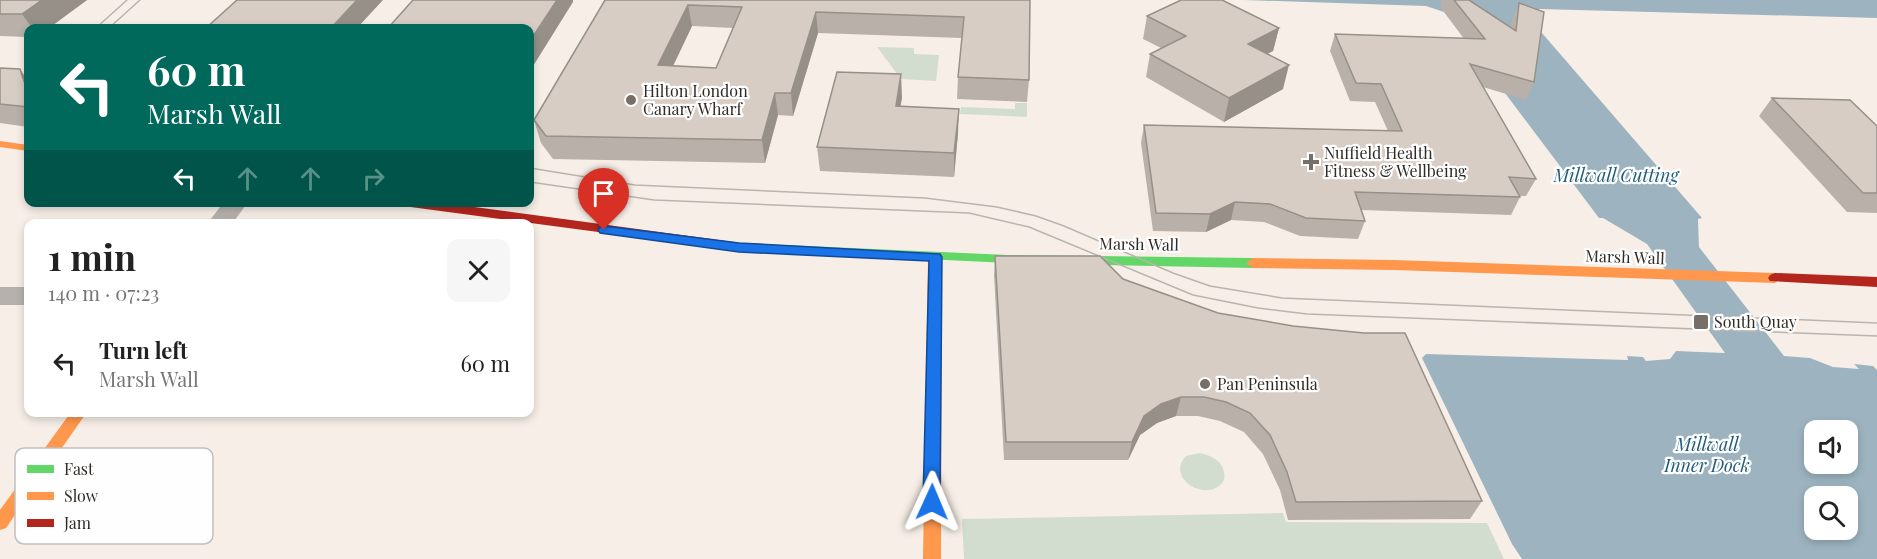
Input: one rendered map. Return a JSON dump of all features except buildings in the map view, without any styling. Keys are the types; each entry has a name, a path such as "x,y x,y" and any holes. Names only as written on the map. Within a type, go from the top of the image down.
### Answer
{"street":[{"path":"0,144 24,147"},
{"path":"223,219 233,207"},
{"name":"Marsh Wall","path":"440,207 530,219"},
{"name":"Marsh Wall","path":"534,220 739,247 935,257 1394,265 1877,282"},
{"path":"932,559 935,257"},
{"path":"0,296 24,296"},
{"path":"54,448 76,417"},
{"path":"0,523 15,502"}],"green space":[{"path":"877,47 914,48 914,54 939,55 936,81 901,79"},
{"path":"1015,103 1027,103 1027,117 960,114 961,107 1015,109"},
{"path":"1200,453 1215,459 1223,469 1224,480 1217,487 1209,490 1192,486 1181,473 1181,465 1186,456"},
{"path":"1283,513 1286,522 1487,523 1504,559 964,559 962,519"}],"water":[{"name":"Millwall Inner Dock","path":"1244,0 1877,0 1877,18 1535,9 1529,18 1702,218 1698,219 1699,247 1784,356 1810,358 1833,367 1859,369 1854,364 1873,366 1877,370 1877,559 1522,559 1512,544 1422,358 1426,354 1628,360 1627,356 1643,357 1646,361 1670,359 1676,351 1725,353 1647,244 1603,218 1599,218 1444,12 1426,6"}],"tram line":[{"path":"100,24 127,0"},
{"path":"113,24 140,0"},
{"path":"534,169 635,185 925,198 997,207 1036,216 1064,226 1173,273 1210,286 1282,298 1877,323"},
{"path":"534,183 654,200 969,213 1029,227 1193,295 1258,308 1307,314 1877,336"}],"traffic: fast":[{"path":"741,247 1008,259 1253,263"}],"traffic: slow":[{"path":"0,144 24,147"},
{"path":"932,559 935,257"},
{"path":"1253,263 1394,265 1775,278"},
{"path":"54,448 76,417"},
{"path":"0,523 15,502"}],"traffic: jam":[{"path":"441,207 531,219"},
{"path":"534,219 741,247"},
{"path":"1775,278 1877,282"}],"place":[{"name":"Hilton London Canary Wharf","path":"631,100"},
{"name":"Nuffield Health Fitness & Wellbeing","path":"1311,162"},
{"name":"South Quay","path":"1701,322"},
{"name":"Pan Peninsula","path":"1205,384"}],"route":[{"path":"604,230 739,247 935,257 932,502"}],"water label":[{"name":"Millwall Cutting","path":"1616,176"}]}
